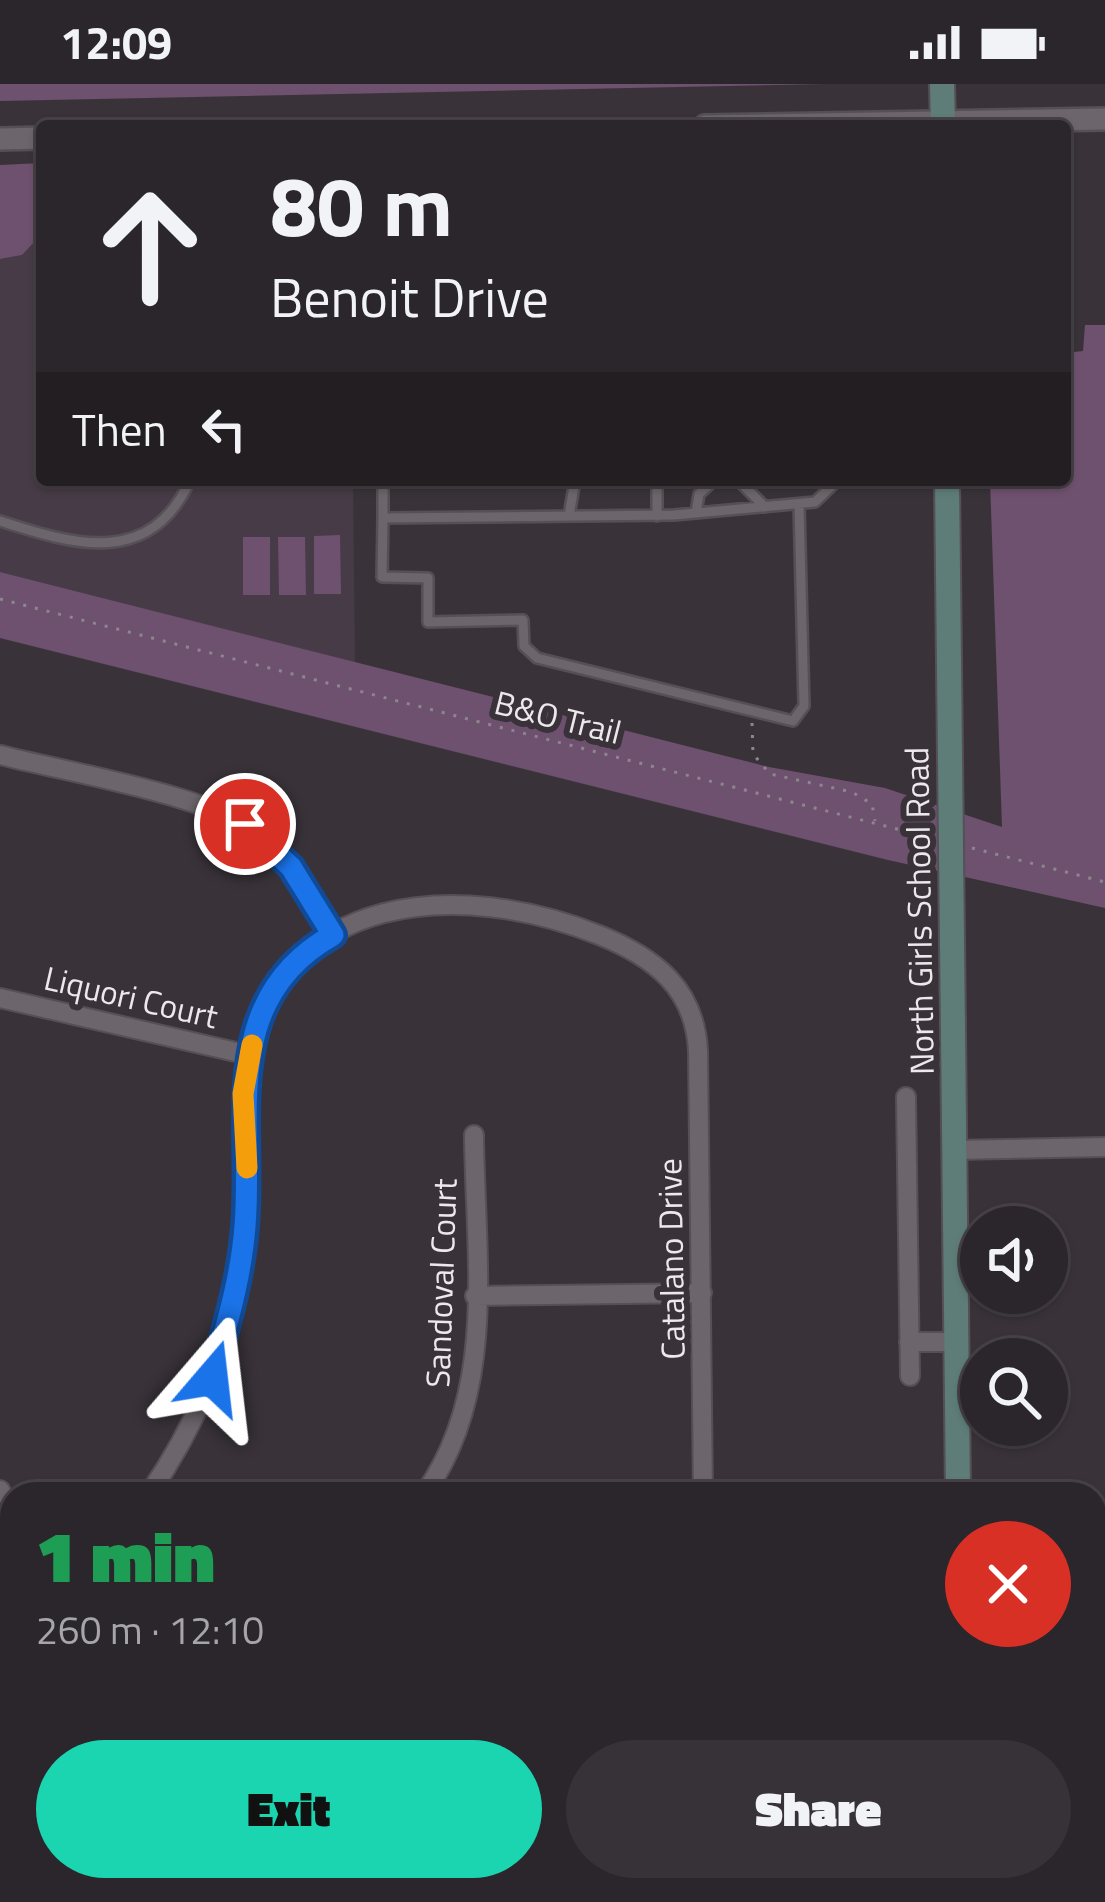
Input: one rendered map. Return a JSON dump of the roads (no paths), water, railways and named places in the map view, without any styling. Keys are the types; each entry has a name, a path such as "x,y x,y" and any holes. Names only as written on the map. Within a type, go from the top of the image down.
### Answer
{"main road":[{"path":"942,84 943,120"},
{"name":"North Girls School Road","path":"947,486 958,1482"}],"street":[{"path":"1071,120 1105,119"},
{"path":"0,139 36,138"},
{"path":"0,755 209,809 245,824 291,867 333,935 281,985 249,1055 243,1094 247,1190 243,1254 219,1355 185,1436 156,1482"},
{"name":"Catalano Drive","path":"333,935 376,912 423,904 491,906 542,916 651,959 676,983 695,1023 703,1482"},
{"name":"Liquori Court","path":"0,998 249,1055"},
{"name":"North Girls School Road","path":"906,1097 910,1376"},
{"name":"Sandoval Court","path":"431,1482 466,1410 475,1358 474,1136"},
{"path":"954,1150 1105,1147"},
{"path":"475,1295 702,1293"},
{"path":"909,1342 957,1342"}],"lane":[{"path":"0,521 55,539 126,541 149,532 180,502 187,486"},
{"path":"383,486 382,577 428,578 428,622 524,620 524,646 537,658 794,721 804,706 799,504"},
{"path":"569,516 573,486"},
{"path":"657,486 657,515"},
{"path":"696,513 698,494 707,486"},
{"path":"744,486 765,507"},
{"path":"383,518 696,513 815,502 832,486"}]}
